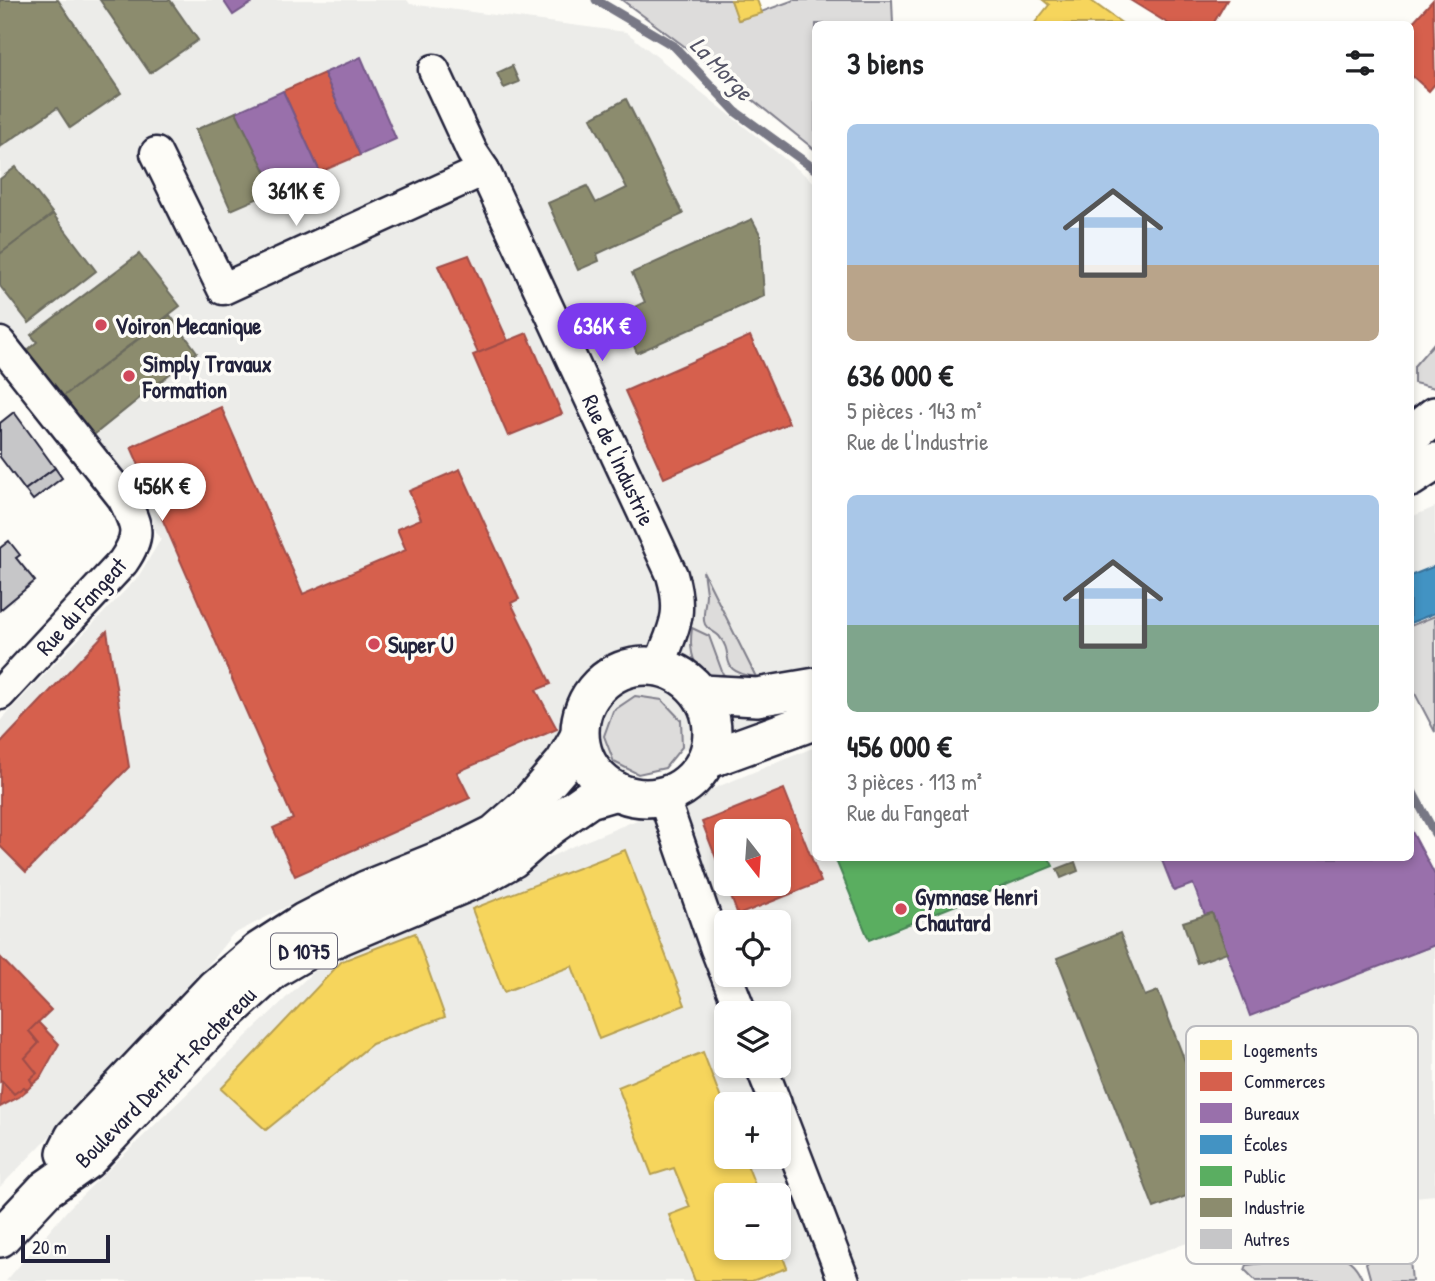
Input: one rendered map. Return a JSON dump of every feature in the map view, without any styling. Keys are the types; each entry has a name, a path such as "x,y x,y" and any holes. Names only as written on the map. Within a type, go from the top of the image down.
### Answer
{"main road":[{"path":"1414,433 1435,416"},
{"path":"1414,475 1435,462"},
{"path":"579,737 585,759 598,777 616,791 639,798 663,796 688,783 706,760 712,738 711,715 701,694 683,676 659,666"},
{"name":"Boulevard Denfert-Rochereau","path":"46,1189 74,1137 215,988 259,951 304,922 366,890 456,854 495,834 528,805 564,763 579,737 584,706 602,681 629,667 659,666"},
{"path":"701,694 757,697 812,688"},
{"path":"706,760 812,721"},
{"name":"Boulevard Denfert-Rochereau","path":"0,1238 46,1189 88,1160 214,1024 273,970 307,950 478,878 512,859 549,827 589,799 616,791"}],"street":[{"name":"Rue de l'Industrie","path":"434,69 472,152 484,170 671,575 678,599 678,615 659,666"},
{"path":"156,153 223,289 484,170"},
{"name":"Rue du Fangeat","path":"0,343 123,498 137,527 134,545 123,562 0,694"},
{"path":"663,796 736,1001"},
{"path":"791,1143 844,1281"}],"shaded area":[{"path":"0,0 407,0 410,4 626,32 812,181 812,693 738,728 305,897 232,935 169,1014 0,1187 0,721 138,577 161,539 103,452 92,449 0,328"},
{"path":"622,0 731,0 739,20 794,0 892,0 893,21 812,21 812,148 707,63"},
{"path":"1435,342 1435,388 1414,383 1414,366"},
{"path":"1435,507 1435,614 1414,623 1414,516"},
{"path":"703,571 756,677 735,671 728,662 724,644 719,636 705,624 706,593"},
{"path":"1435,616 1435,732 1414,692 1414,624"},
{"path":"692,628 709,636 723,674 742,687 708,676 695,663 691,643"},
{"path":"635,696 662,700 681,720 682,747 665,768 638,774 614,762 604,736 613,711"},
{"path":"812,748 812,861 1414,861 1414,834 1435,875 1435,1195 1418,1197 1418,1026 1186,1026 1186,1243 1077,1281 6,1281 70,1207 318,967 571,847"},
{"path":"1353,1264 1363,1281 1256,1281 1245,1270 1247,1265"},
{"path":"1366,1264 1410,1264 1412,1281 1371,1281"}],"building: Logements":[{"path":"731,0 757,0 762,13 738,20"},
{"path":"1043,0 1090,0 1119,21 1036,21 1049,5"},
{"path":"625,850 685,1005 599,1039 572,966 504,992 472,909"},
{"path":"415,933 445,1017 372,1044 266,1130 221,1089 342,961"},
{"path":"703,1052 718,1092 714,1092 714,1169 749,1169 754,1183 714,1183 714,1260 784,1260 787,1268 752,1281 695,1281 669,1215 690,1207 674,1168 652,1175 618,1087"}],"building: Commerces":[{"path":"1130,0 1227,0 1215,21 1164,21"},
{"path":"1433,0 1435,84 1429,91 1414,78 1414,21"},
{"path":"324,73 360,155 320,172 283,91"},
{"path":"469,255 508,341 478,353 438,266"},
{"path":"527,333 562,414 508,436 473,355"},
{"path":"750,336 789,423 664,478 625,391"},
{"name":"Super U","path":"221,407 303,594 406,550 397,529 421,519 409,491 460,469 519,599 511,603 551,684 536,690 557,729 457,772 470,798 295,876 273,828 293,819 131,447"},
{"path":"107,631 129,767 26,872 0,846 0,744"},
{"path":"784,789 821,882 791,894 791,819 714,819 714,853 702,822"},
{"path":"731,896 786,896 751,910 736,910"},
{"path":"0,957 51,1010 29,1031 39,1043 25,1058 37,1073 30,1079 33,1084 27,1090 24,1087 14,1094 0,1082"},
{"path":"38,1022 59,1044 40,1078 33,1084 30,1079 37,1073 25,1058 39,1043 29,1031"},
{"path":"2,1081 14,1094 24,1087 27,1090 0,1107"}],"building: Bureaux":[{"path":"223,0 256,0 233,15"},
{"path":"361,57 396,139 360,155 324,73"},
{"path":"283,91 320,172 275,191 236,112"},
{"path":"1414,836 1435,875 1435,945 1250,1016 1212,913 1205,915 1193,884 1174,891 1162,861 1414,861"}],"building: Écoles":[{"path":"1435,566 1435,613 1414,621 1414,574"}],"building: Public":[{"name":"Gymnase Henri Chautard","path":"836,861 1050,861 1053,866 869,940"}],"building: Industrie":[{"path":"0,0 58,0 121,93 70,128 57,108 0,147"},
{"path":"100,0 170,0 198,40 150,73"},
{"path":"512,66 519,82 504,88 497,73"},
{"path":"626,99 683,214 597,254 599,261 578,270 548,203 587,186 596,203 627,188 591,118"},
{"path":"236,112 275,191 231,210 195,130"},
{"path":"16,167 53,214 0,254 0,179"},
{"path":"53,214 96,271 29,323 0,286 0,254"},
{"path":"752,219 760,234 764,296 637,353 620,314 645,302 632,273"},
{"name":"Voiron Mecanique","path":"139,254 180,306 60,399 24,353 37,342 31,335"},
{"name":"Simply Travaux Formation","path":"170,315 197,352 90,438 60,399"},
{"path":"1075,862 1078,871 1061,878 1057,869"},
{"path":"1212,913 1227,952 1197,963 1183,922"},
{"path":"1120,933 1145,996 1158,991 1186,1064 1186,1196 1154,1208 1057,958"}],"building: Autres":[{"path":"14,412 55,468 25,490 0,457 0,423"},
{"path":"55,468 62,478 33,500 25,490"},
{"path":"9,541 20,555 16,558 35,581 0,610 0,548"}],"waterway":[{"name":"La Morge","path":"596,0 674,46 736,112 812,167"},
{"name":"La Morge","path":"1414,795 1435,834"}],"place":[{"name":"Voiron Mecanique","path":"101,325"},
{"name":"Simply Travaux Formation","path":"129,376"},
{"name":"Super U","path":"374,644"},
{"name":"Gymnase Henri Chautard","path":"901,909"}]}
